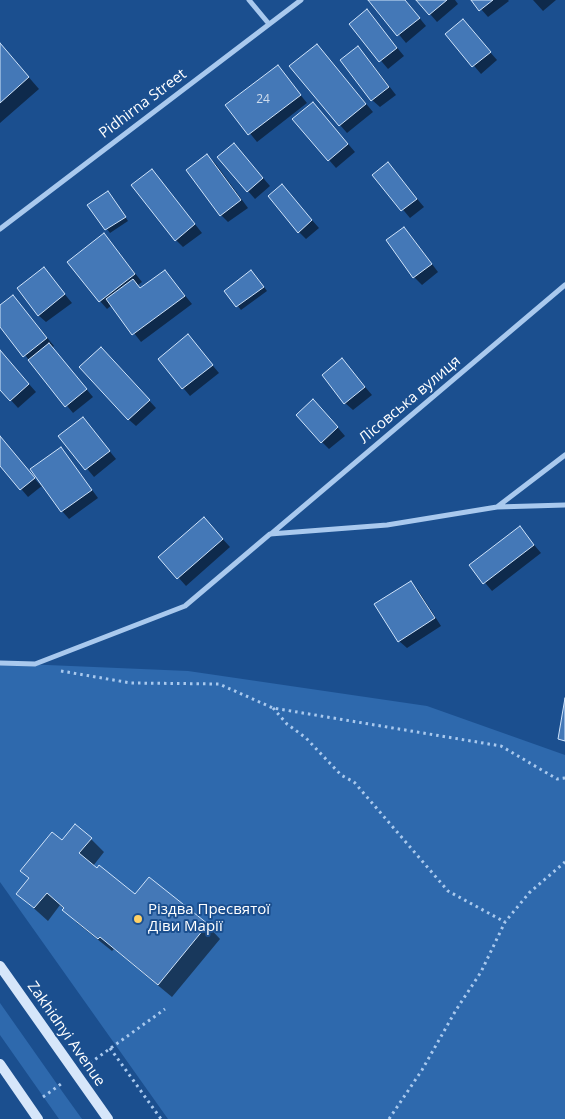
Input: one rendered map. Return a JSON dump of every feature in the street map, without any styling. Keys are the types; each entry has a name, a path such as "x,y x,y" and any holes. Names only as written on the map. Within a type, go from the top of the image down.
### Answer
{"main road":[{"name":"Zakhidnyi Avenue","path":"0,966 108,1119"},
{"path":"0,1064 38,1119"}],"street":[{"path":"249,0 269,24"},
{"name":"Pidhirna Street","path":"0,229 302,0"},
{"name":"Лісовська вулиця","path":"0,663 34,664 185,606 565,285"},
{"path":"497,507 565,455"},
{"path":"270,534 387,525 497,507 565,505"}],"path":[{"path":"34,664 64,672 131,683 219,684 273,708 501,746 557,779 565,778"},
{"path":"273,708 287,724 306,738 341,776 354,782 448,891 504,922"},
{"path":"388,1119 422,1070 456,1010 481,972 504,922 528,893 565,862"},
{"path":"110,1048 162,1119"}],"shaded area":[{"path":"0,663 188,671 427,706 565,755 565,1119 168,1119 0,882"},
{"path":"0,1003 82,1119 59,1119 0,1035"}],"building":[{"path":"368,0 405,0 420,18 397,36"},
{"path":"416,0 447,0 429,15"},
{"path":"471,0 493,0 479,11"},
{"path":"367,9 397,48 379,62 349,24"},
{"path":"463,19 491,52 472,67 445,34"},
{"path":"0,43 29,77 0,103"},
{"path":"317,44 366,104 339,126 289,66"},
{"path":"358,46 389,87 371,101 340,60"},
{"path":"278,65 301,95 248,135 225,105"},
{"path":"313,102 348,144 328,161 292,119"},
{"path":"234,143 263,178 247,192 217,157"},
{"path":"207,154 241,200 220,216 186,170"},
{"path":"388,162 417,199 401,211 372,175"},
{"path":"152,169 195,224 175,241 131,185"},
{"path":"282,184 312,220 298,233 268,196"},
{"path":"108,191 126,217 105,230 87,205"},
{"path":"404,227 432,264 413,278 386,240"},
{"path":"104,233 135,274 99,302 67,262"},
{"path":"44,267 65,294 38,316 17,288"},
{"path":"165,270 185,296 132,335 106,299 133,279 140,288"},
{"path":"251,270 264,287 236,307 224,291"},
{"path":"13,295 47,338 23,357 0,327 0,305"},
{"path":"188,334 213,365 182,389 158,359"},
{"path":"49,343 87,389 65,407 28,360"},
{"path":"101,347 150,400 128,420 79,367"},
{"path":"0,350 29,384 10,401 0,390"},
{"path":"342,358 365,387 344,404 322,375"},
{"path":"313,399 338,427 321,443 296,415"},
{"path":"83,417 110,451 85,470 58,436"},
{"path":"0,436 35,478 20,490 0,466"},
{"path":"61,447 92,490 61,512 30,469"},
{"path":"204,517 223,539 177,579 158,557"},
{"path":"520,526 534,545 483,584 469,565"},
{"path":"411,581 435,618 398,642 374,604"},
{"path":"565,698 565,741 558,739"},
{"path":"75,824 92,838 79,853 97,868 99,865 135,894 149,877 208,924 158,985 100,937 98,939 62,910 64,908 47,893 34,908 16,894 29,878 20,871 52,832 62,840"}],"place":[{"name":"Різдва Пресвятої Діви Марії","path":"138,919"}]}
